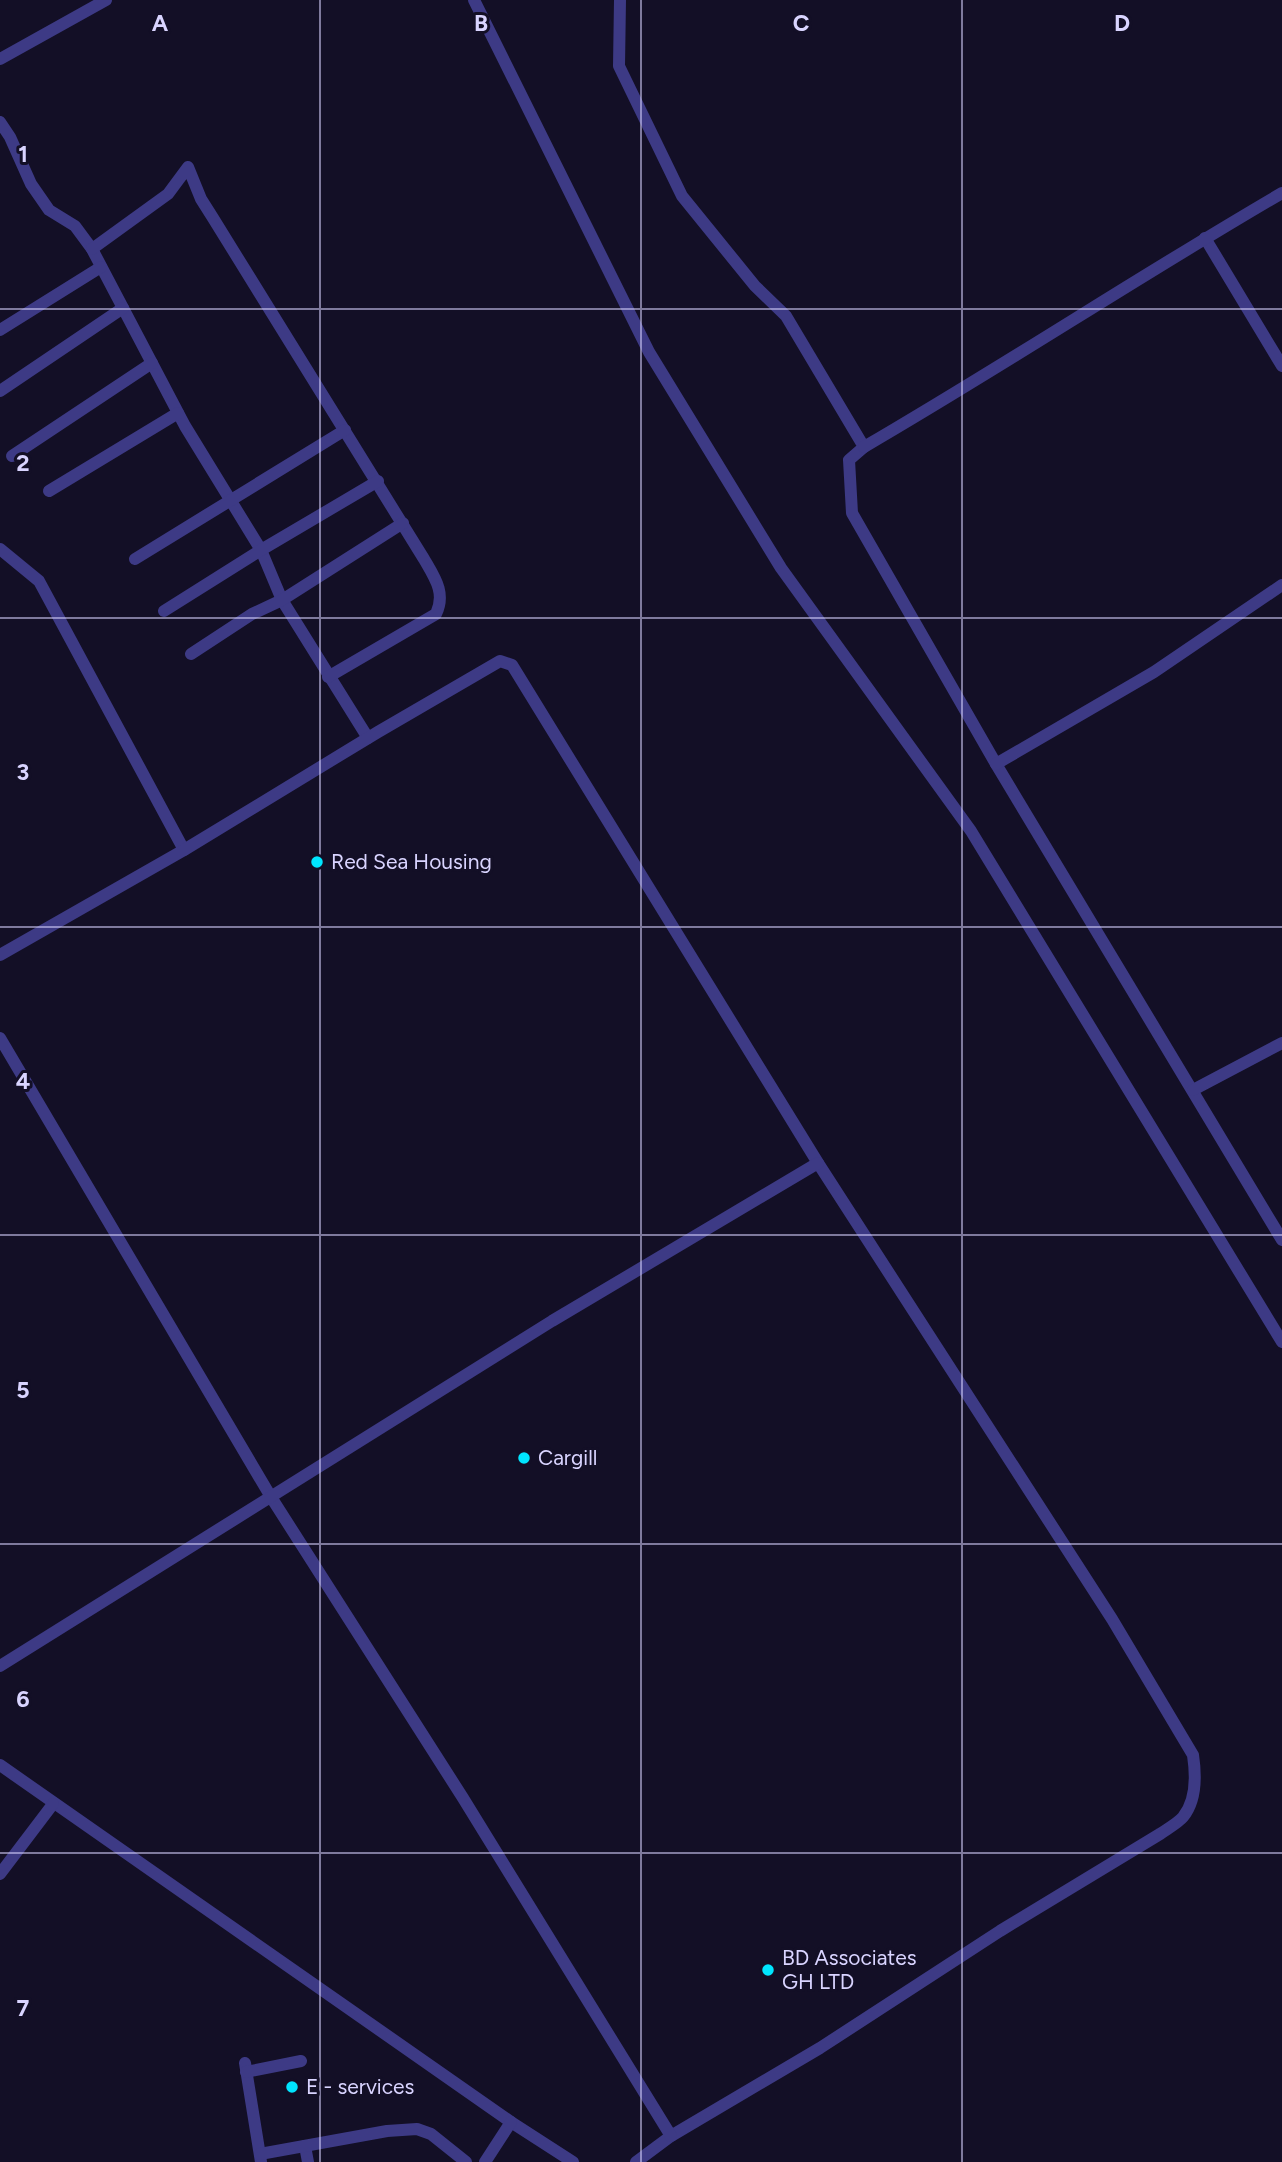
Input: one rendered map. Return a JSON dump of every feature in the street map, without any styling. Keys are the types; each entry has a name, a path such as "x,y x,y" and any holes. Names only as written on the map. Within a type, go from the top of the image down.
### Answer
{"street":[{"path":"0,59 106,0"},
{"path":"474,0 649,352 781,568 971,831 1282,1342"},
{"path":"620,0 618,66 682,196 755,286 786,316 864,447"},
{"path":"0,122 10,137 31,184 49,209 75,226 92,249 178,413 261,550 282,600 368,738"},
{"path":"92,249 167,194 188,167 207,209 378,481 438,584 442,603 436,614 328,677"},
{"path":"1282,193 1068,322 978,381 864,447 849,460 852,513 996,764 1282,1240"},
{"path":"1205,238 1282,366"},
{"path":"0,330 102,267"},
{"path":"0,391 123,308"},
{"path":"12,456 152,363"},
{"path":"49,491 178,413"},
{"path":"135,559 345,430"},
{"path":"164,611 378,481"},
{"path":"191,654 403,523"},
{"path":"0,549 38,581 184,850"},
{"path":"996,764 1154,672 1282,585"},
{"path":"0,956 184,850 500,661 512,665 818,1163 1112,1619 1193,1755 1196,1777 1192,1798 1184,1816 1160,1834 1000,1931 820,2048 671,2136 640,2161"},
{"path":"0,1038 271,1497 463,1798 671,2136"},
{"path":"1193,1090 1282,1043"},
{"path":"0,1666 552,1321 818,1163"},
{"path":"0,1765 511,2122 573,2162"},
{"path":"0,1874 54,1804"},
{"path":"301,2061 245,2067 260,2158 305,2146 387,2131 417,2129 431,2134 466,2162"},
{"path":"485,2162 511,2122"},
{"path":"305,2146 308,2162"}],"place":[{"name":"Red Sea Housing","path":"317,862"},
{"name":"Cargill","path":"524,1458"},
{"name":"BD Associates GH LTD","path":"768,1970"},
{"name":"E - services","path":"292,2087"}]}
